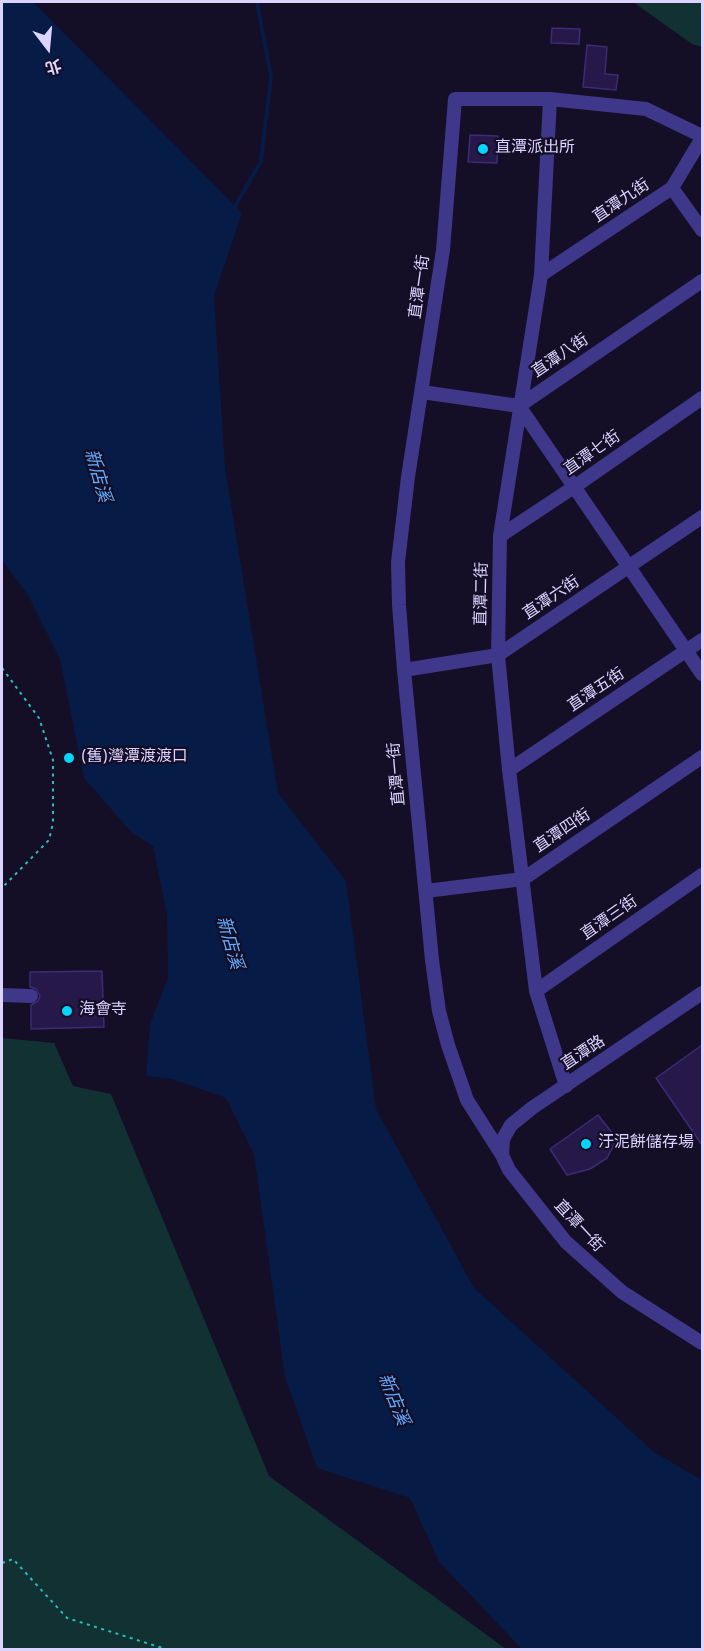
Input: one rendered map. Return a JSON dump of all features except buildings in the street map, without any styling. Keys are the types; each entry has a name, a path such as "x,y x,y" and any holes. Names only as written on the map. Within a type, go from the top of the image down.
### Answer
{"street":[{"name":"直潭一街","path":"550,99 455,99 443,250 408,477 398,562 404,670 436,990 448,1045 467,1100 518,1182 566,1242 622,1292 702,1343"},
{"path":"550,99 646,110 702,137"},
{"name":"直潭二街","path":"550,99 541,275 500,536 498,655 509,770 536,991 566,1086"},
{"name":"直潭九街","path":"541,275 672,188 702,137"},
{"path":"672,188 702,230"},
{"name":"直潭八街","path":"519,406 702,280"},
{"path":"422,392 519,406 702,675"},
{"name":"直潭七街","path":"500,536 574,488 702,398"},
{"name":"直潭六街","path":"404,670 498,655 702,518"},
{"name":"直潭五街","path":"509,770 702,640"},
{"name":"直潭四街","path":"426,891 523,879 702,757"},
{"name":"直潭三街","path":"536,991 702,874"},
{"name":"直潭路","path":"502,1155 503,1139 511,1125 702,993"},
{"path":"2,995 31,996"}],"path":[{"path":"2,668 39,718 53,760 54,822 49,840 2,888"},
{"path":"2,1563 13,1559 67,1618 169,1650"}],"green space":[{"path":"633,2 702,2 702,47 692,44"},
{"path":"2,1038 54,1043 73,1086 111,1094 269,1476 506,1649 2,1649"}],"water":[{"name":"新店溪","path":"2,2 33,2 242,213 214,296 225,468 278,793 346,881 376,1109 474,1288 654,1452 702,1480 702,1649 522,1649 439,1562 410,1498 317,1468 285,1377 254,1154 226,1098 172,1079 146,1076 150,1024 168,978 167,915 153,846 131,832 84,778 60,659 28,595 2,560"}],"waterway":[{"path":"233,210 261,161 271,77 257,2"}],"place":[{"name":"直潭派出所","path":"483,149"},
{"name":"(舊)灣潭渡渡口","path":"69,758"},
{"name":"海會寺","path":"67,1011"},
{"name":"汙泥餅儲存場","path":"586,1144"}]}
